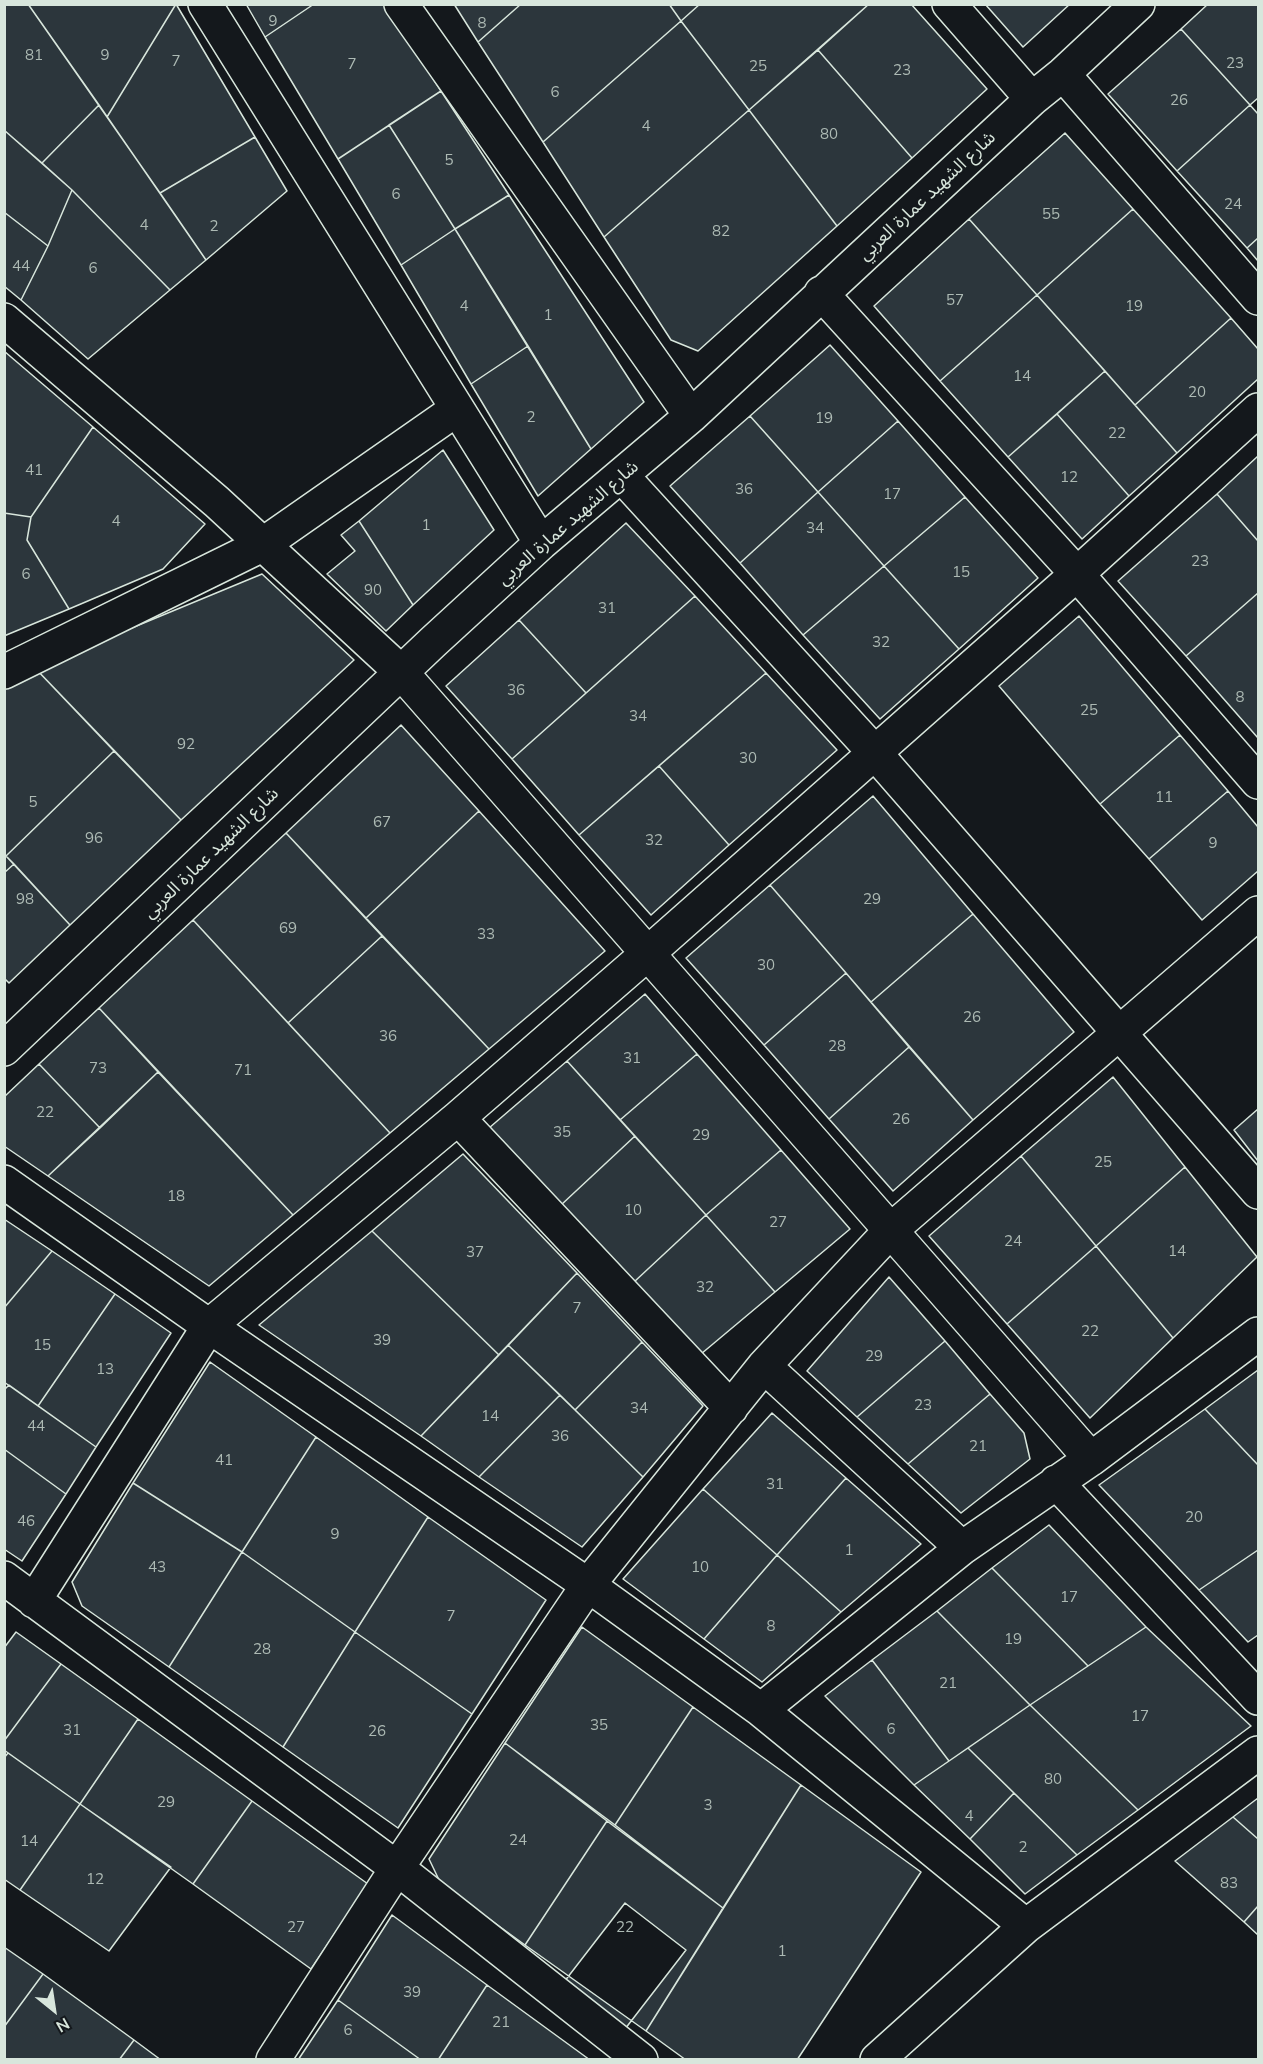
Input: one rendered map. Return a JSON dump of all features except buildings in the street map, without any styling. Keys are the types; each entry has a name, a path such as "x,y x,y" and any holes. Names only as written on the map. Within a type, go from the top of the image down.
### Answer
{"street":[{"path":"205,4 541,543"},
{"path":"401,4 690,416"},
{"path":"949,4 1032,99"},
{"name":"شارع الشهيد عمارة العربي","path":"4,1049 541,543 690,416 821,293 1138,4"},
{"path":"1063,74 1258,298"},
{"path":"821,293 1077,574 1258,782"},
{"path":"4,320 217,502 402,672 1091,1460"},
{"path":"4,672 262,545 457,409"},
{"path":"34,1601 208,1326 458,1118 647,954 1077,574 1258,410"},
{"path":"622,476 875,753 1258,1192"},
{"path":"273,2060 397,1868 588,1585 764,1366 891,1230 1258,913"},
{"path":"458,1118 731,1408"},
{"path":"4,1182 208,1326 588,1585 761,1710 1026,1926"},
{"path":"761,1710 962,1548 1091,1460 1258,1334"},
{"path":"764,1366 962,1548"},
{"path":"1056,1482 1258,1698"},
{"path":"4,1578 397,1868 641,2060"},
{"path":"877,2060 1026,1926 1258,1753"}]}
